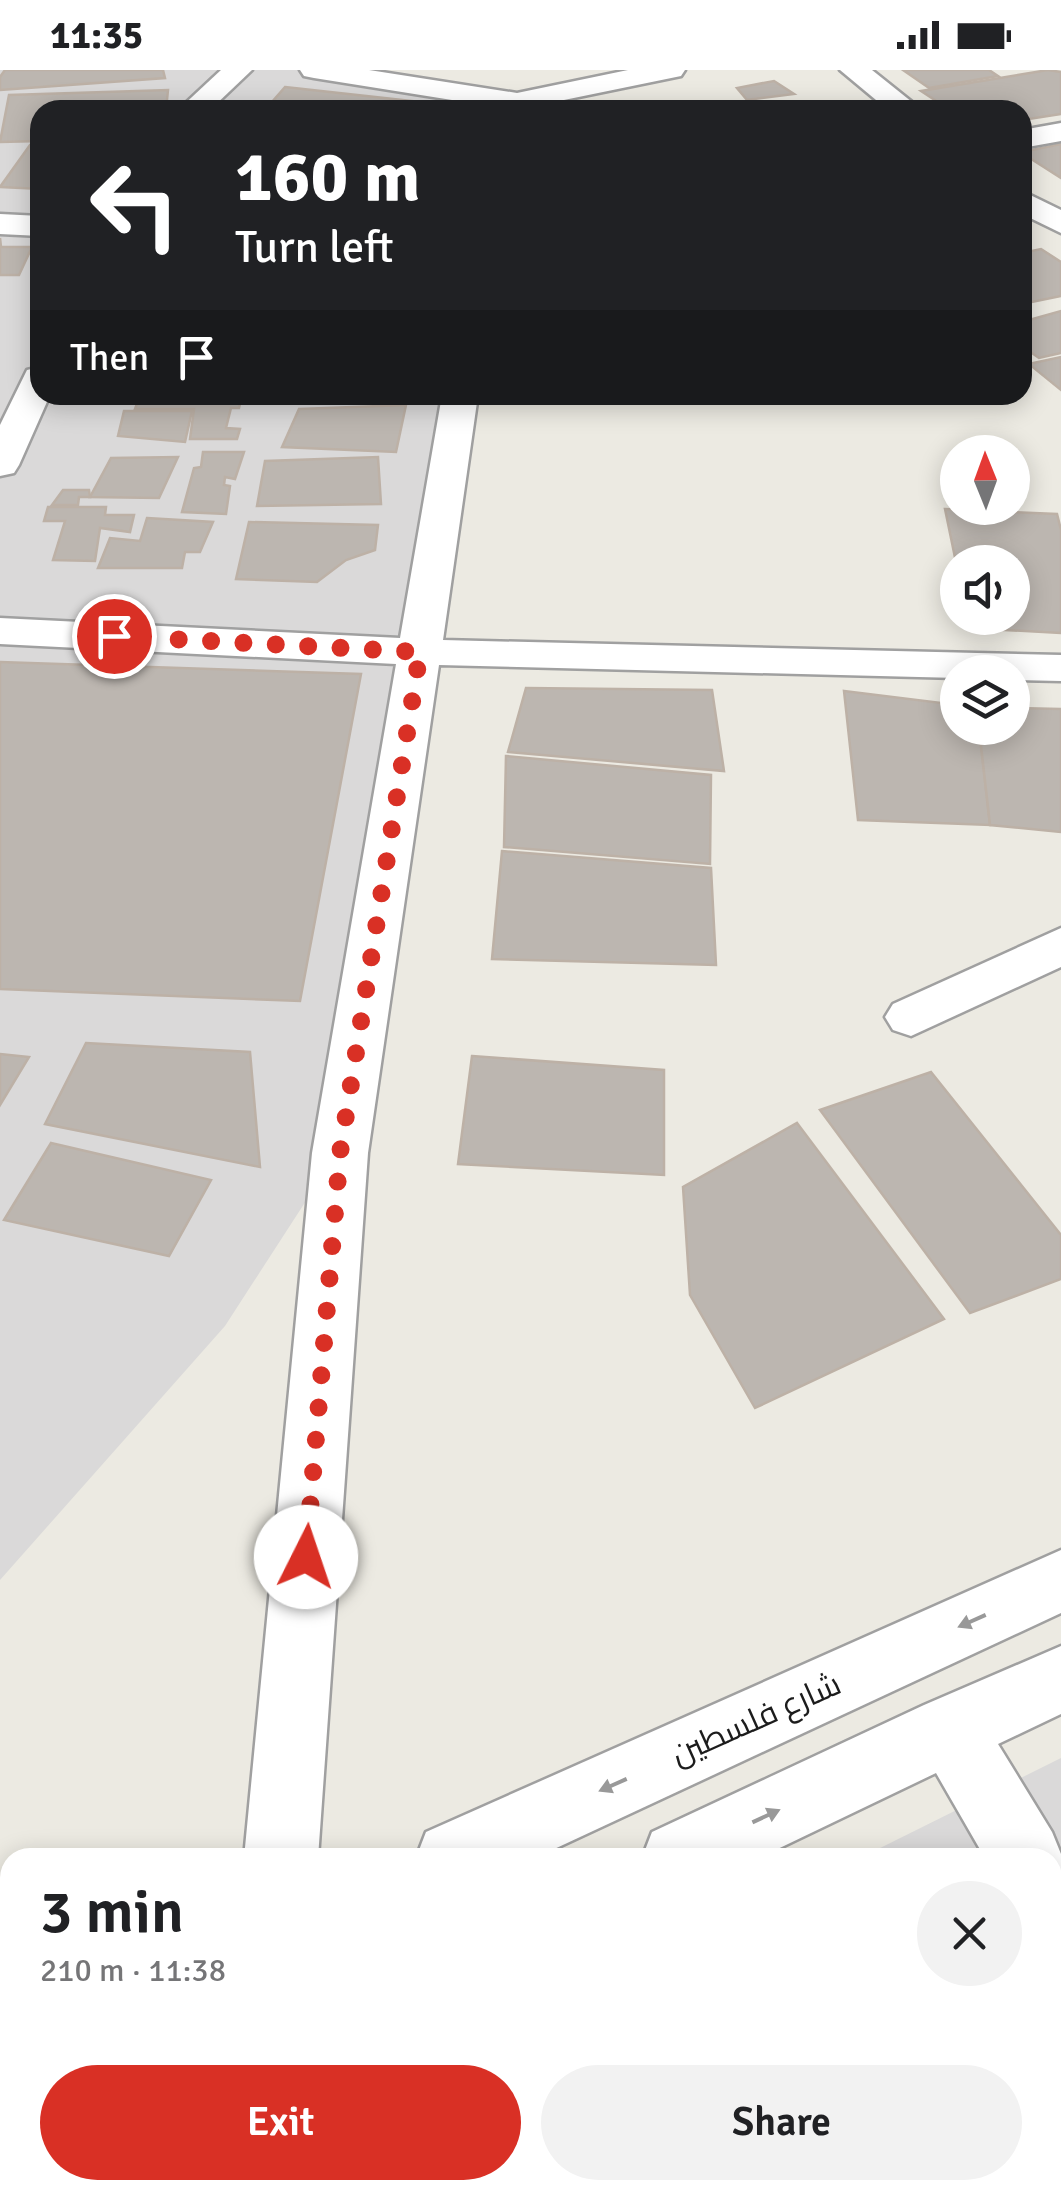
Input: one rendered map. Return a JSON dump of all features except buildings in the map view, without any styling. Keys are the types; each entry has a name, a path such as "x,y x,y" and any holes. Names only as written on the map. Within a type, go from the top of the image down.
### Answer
{"street":[{"path":"204,100 238,70"},
{"path":"314,70 509,100"},
{"path":"520,100 671,70"},
{"path":"854,70 894,100"},
{"path":"1032,138 1061,132"},
{"path":"1032,206 1061,223"},
{"path":"0,224 30,226"},
{"path":"0,465 30,400"},
{"path":"281,1848 340,1153 458,405"},
{"path":"0,630 420,652 1061,668"},
{"path":"912,1017 1061,946"},
{"name":"شارع فلسطين","path":"474,1848 1061,1581"},
{"path":"699,1848 1061,1679"},
{"path":"949,1729 1020,1848"}],"shaded area":[{"path":"0,70 311,70 501,100 30,100 30,405 454,405 337,1153 225,1326 0,1580"},
{"path":"1061,1758 1061,1848 880,1848"}],"route":[{"path":"114,636 420,652 340,1153 306,1557"}]}
